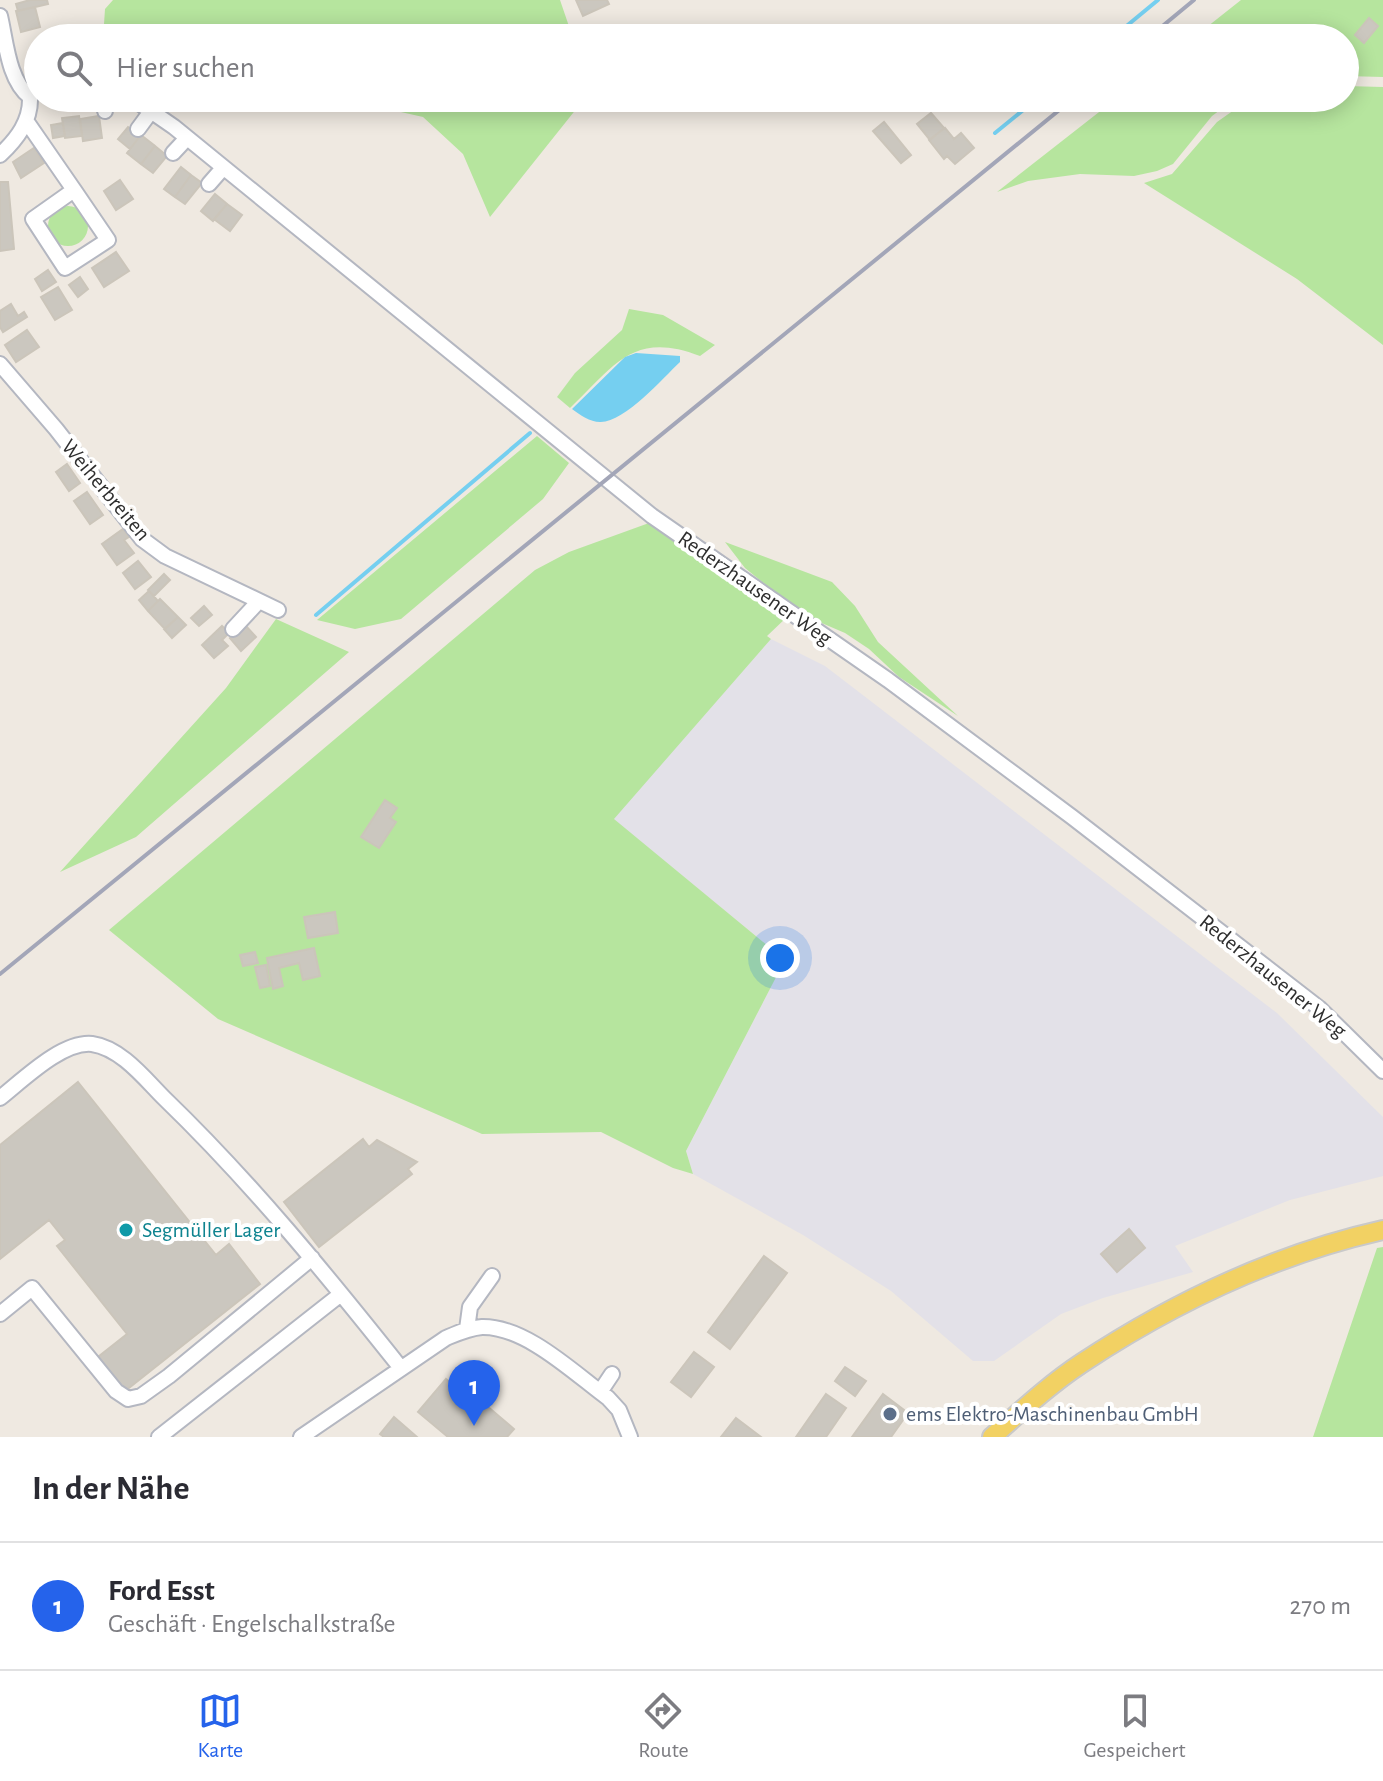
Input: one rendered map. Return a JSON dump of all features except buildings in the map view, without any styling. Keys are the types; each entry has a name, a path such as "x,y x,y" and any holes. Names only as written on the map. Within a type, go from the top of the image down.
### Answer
{"main road":[{"path":"992,1437 1079,1364 1144,1325 1230,1281 1351,1237 1383,1230"}],"street":[{"path":"0,16 14,74 24,91"},
{"path":"0,155 27,122 30,112"},
{"path":"138,129 151,112"},
{"name":"Rederzhausener Weg","path":"154,112 652,516 888,680 1085,827 1319,1008 1383,1071"},
{"path":"27,122 74,190 108,240 65,268 33,219 74,190"},
{"path":"173,153 187,138"},
{"path":"209,184 223,168"},
{"name":"Weiherbreiten","path":"3,372 56,429 142,539 165,556 278,610"},
{"path":"233,629 259,601"},
{"path":"0,1098 60,1052 78,1045 93,1044 105,1048 126,1062 202,1134 312,1258 400,1367"},
{"path":"0,1314 32,1288 116,1391 128,1399 141,1396 169,1376 312,1258"},
{"path":"467,1329 470,1307 492,1276"},
{"path":"159,1437 341,1294"},
{"path":"301,1437 446,1338 467,1329 486,1327 527,1339 604,1395 619,1410 630,1437"},
{"path":"604,1395 612,1374"}],"shaded area":[{"path":"771,639 825,666 1277,1013 1383,1117 1383,1176 1290,1200 1175,1246 1193,1272 1103,1298 1061,1314 994,1361 973,1361 891,1291 803,1235 693,1174 686,1151 785,960 613,819"}],"green space":[{"path":"113,0 560,0 568,24 104,24 105,9"},
{"path":"1241,0 1383,0 1383,77 1359,76 1359,24 1211,24"},
{"path":"1359,86 1383,87 1383,345 1297,279 1144,183 1172,174 1217,122 1231,112 1359,112"},
{"path":"401,112 574,112 490,217 463,154 423,117"},
{"path":"1099,112 1217,112 1173,164 1157,171 1134,176 1080,174 1028,181 997,192"},
{"path":"68,206 82,212 88,226 82,240 68,246 54,240 48,226 54,212"},
{"path":"629,309 663,315 715,345 700,356 658,347 626,356 570,408 557,397 575,373 622,330"},
{"path":"537,436 569,463 543,499 401,619 355,629 317,620"},
{"path":"649,523 730,582 787,617 767,636 771,639 614,819 785,960 686,1151 693,1174 673,1168 601,1132 482,1134 218,1019 109,930 535,570 569,552"},
{"path":"725,542 832,582 855,606 878,642 958,716 899,677 869,649 845,633 817,621 777,594 745,568"},
{"path":"276,619 349,652 136,837 60,872 226,688"},
{"path":"1383,1247 1383,1437 1313,1437 1377,1248"}],"water":[{"path":"636,353 680,356 680,362 631,408 610,420 593,421 572,409 625,357"}],"waterway":[{"path":"1129,24 1158,0"},
{"path":"995,133 1021,112"},
{"path":"316,615 530,433"}],"railway":[{"path":"1165,24 1194,0"},
{"path":"0,974 1057,112"}],"place":[{"name":"Segmüller Lager","path":"126,1230"},
{"name":"ems Elektro-Maschinenbau GmbH","path":"890,1414"},
{"name":"Ford Esst","path":"474,1426"}]}
